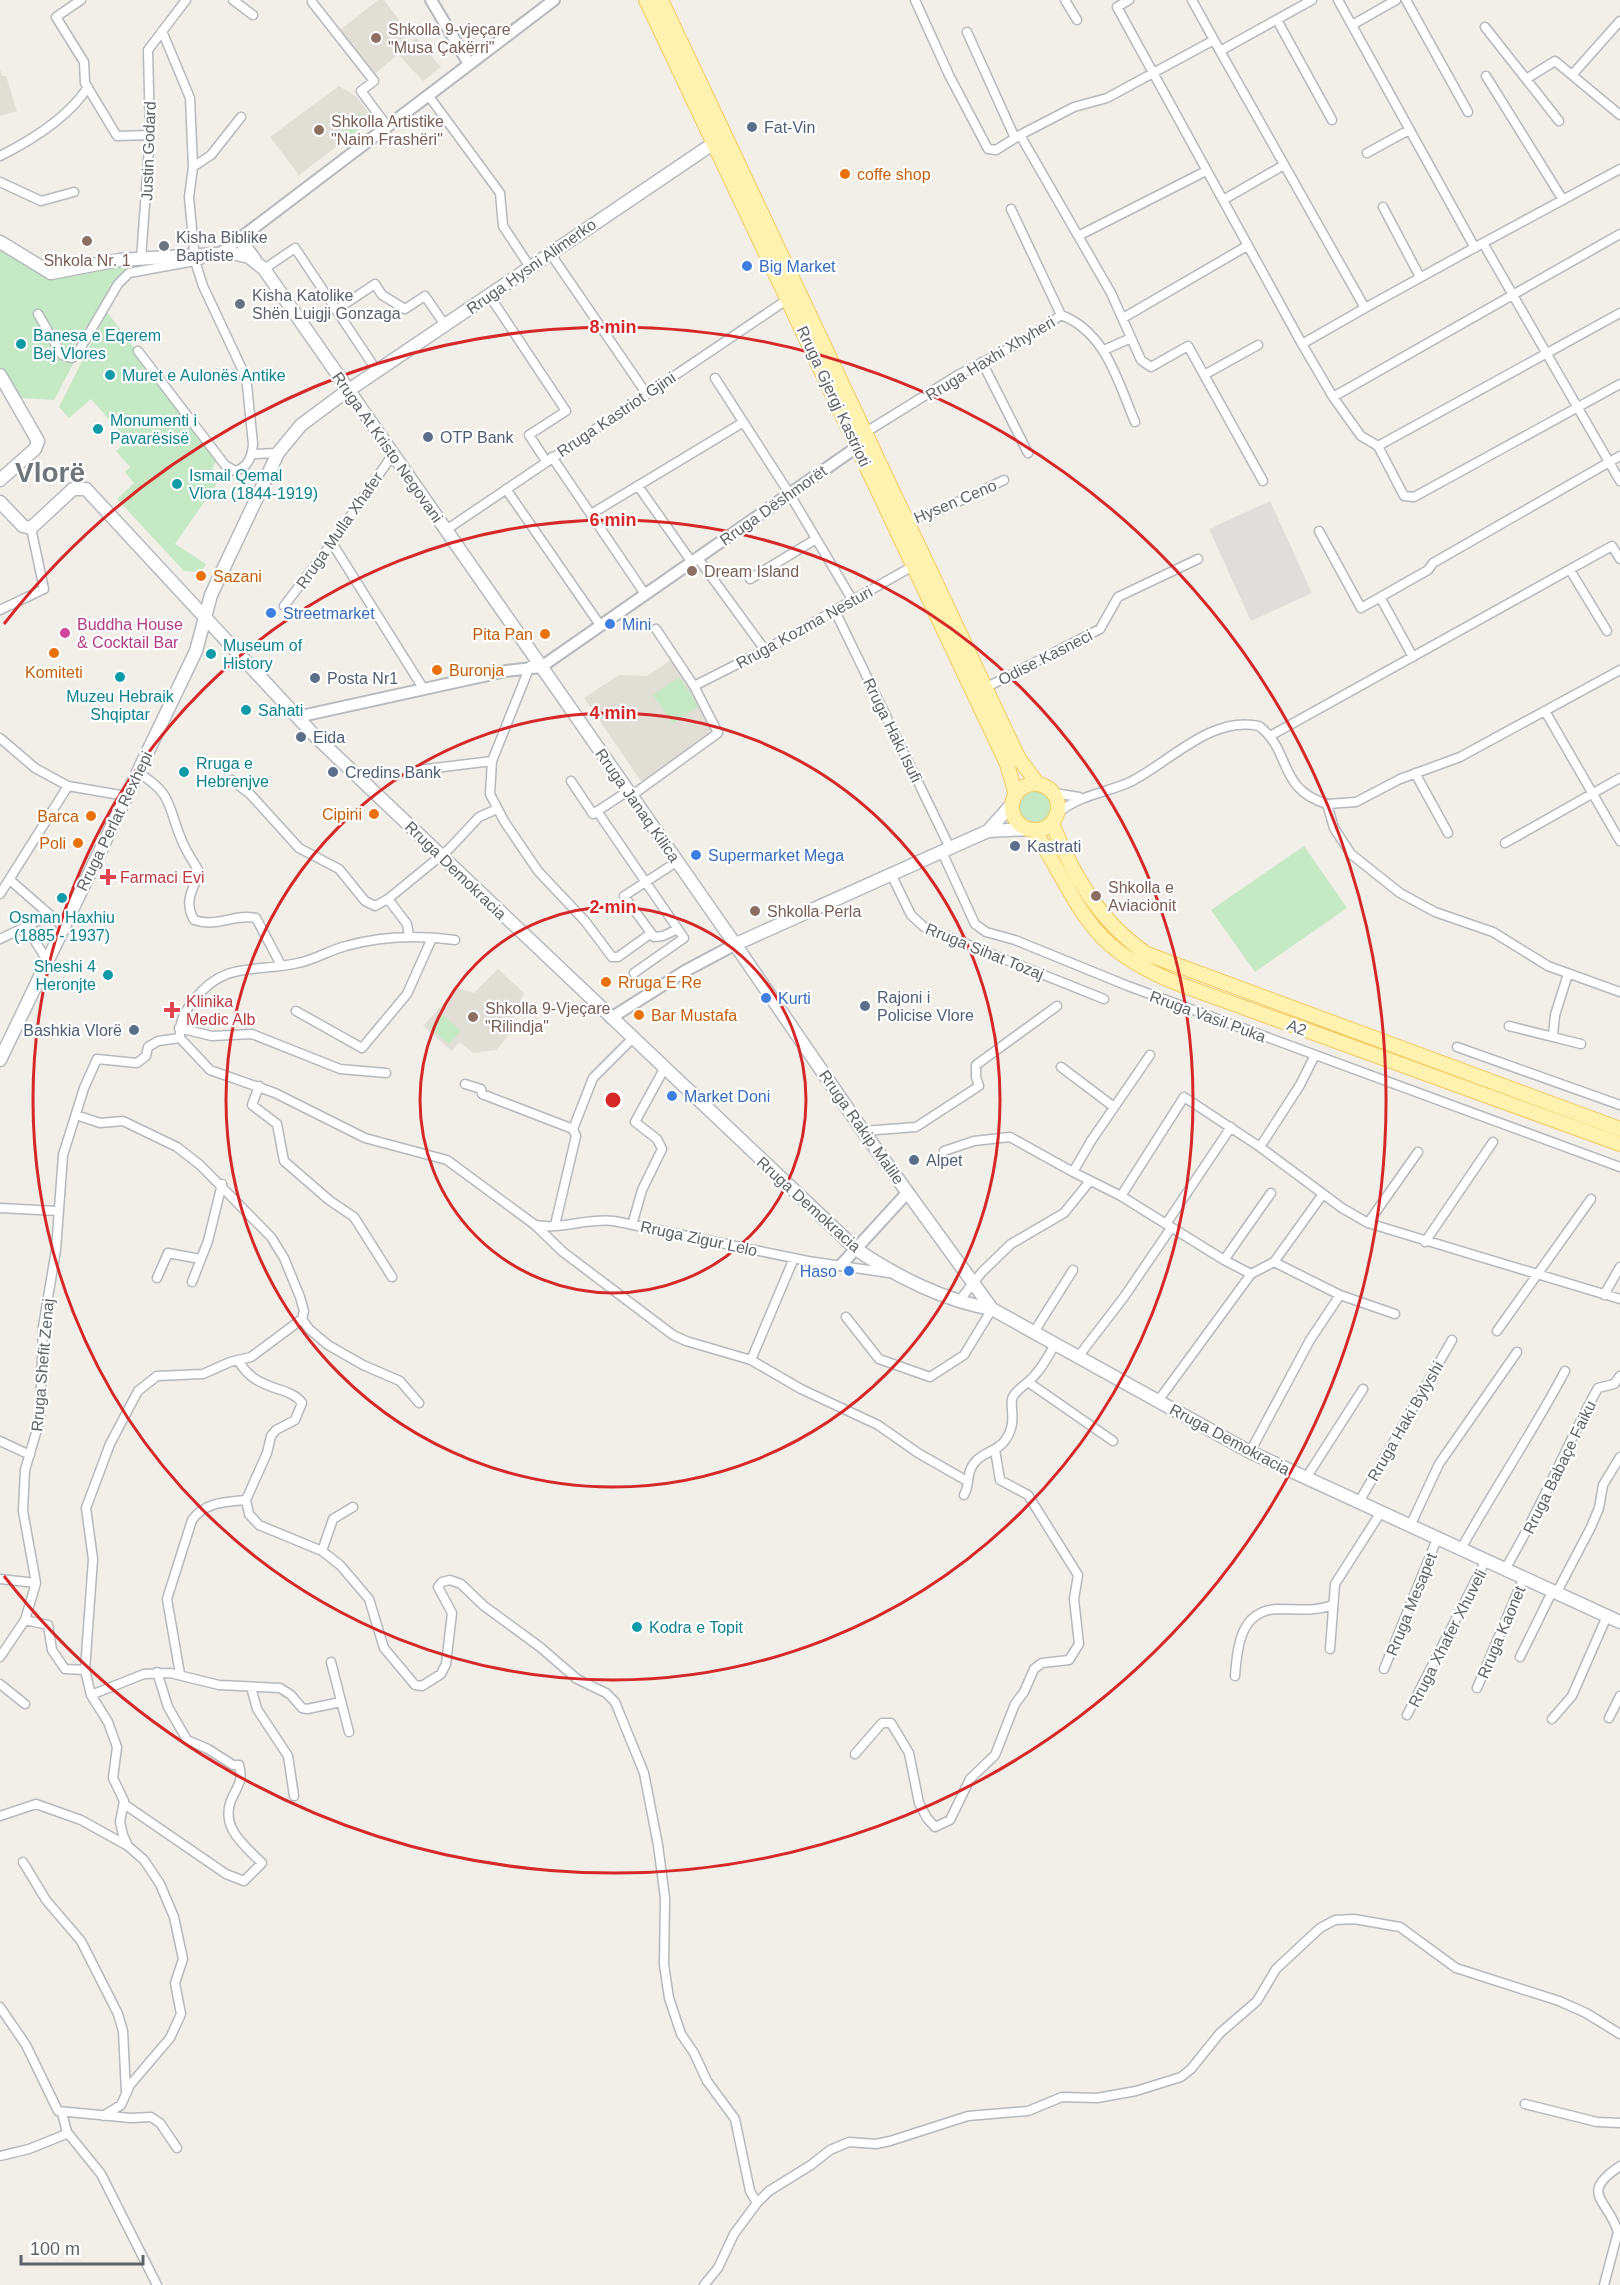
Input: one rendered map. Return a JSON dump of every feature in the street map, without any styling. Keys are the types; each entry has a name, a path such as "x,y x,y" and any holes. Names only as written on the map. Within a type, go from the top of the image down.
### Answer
{"main road":[{"name":"Rruga Gjergj Kastrioti","path":"646,0 1007,764 1014,799"},
{"name":"Rruga Gjergj Kastrioti","path":"661,0 1019,759 1038,784"},
{"name":"Rruga Hysni Alimerko","path":"278,453 301,425 348,391 714,143"},
{"name":"Rruga At Kristo Negovani","path":"239,238 446,530 534,664"},
{"path":"0,242 51,273 141,259 195,259 218,255 241,255 261,266"},
{"path":"0,375 36,435 35,449 0,480"},
{"name":"Rruga Perlat Rexhepi","path":"0,1060 196,651 211,595 278,453"},
{"name":"Rruga Demokracia","path":"31,528 74,489 86,489 297,717 632,1039 856,1249 897,1274 959,1300 992,1309 1250,1452 1620,1622"},
{"path":"2,506 23,526 31,528"},
{"name":"Rruga Janaq Kilica","path":"534,664 630,793 736,944"},
{"path":"736,944 988,831 1032,830 1055,818 1054,793 1038,784 1025,786 988,831"},
{"path":"1014,799 1016,819 1032,830"},
{"name":"A2","path":"1055,818 1094,905 1116,930 1148,954 1620,1129"},
{"name":"A2","path":"1032,830 1090,926 1105,941 1140,966 1190,988 1620,1144"},
{"name":"Rruga Rakip Malile","path":"736,944 863,1131 992,1309"}],"street":[{"path":"81,0 56,17 84,62 88,87 117,136 150,135"},
{"path":"138,351 225,465 235,471 241,470 252,454 249,398 242,369 203,286 195,259 189,197 193,167 190,98 162,31 186,0"},
{"path":"233,0 253,15"},
{"path":"218,255 554,0"},
{"path":"915,0 949,75 988,149 996,150 1065,111 1107,98 1214,40"},
{"path":"1065,0 1077,20"},
{"path":"1129,0 1117,7 1155,73 1247,246 1333,397 1361,436 1378,446 1404,496 1414,497 1620,384"},
{"path":"1192,0 1365,308"},
{"path":"1220,51 1312,0"},
{"path":"1338,0 1409,130 1479,246 1513,295 1620,481"},
{"path":"1352,25 1396,0"},
{"path":"1406,0 1468,112"},
{"path":"312,2 374,81 361,91 387,126"},
{"path":"435,2 469,64"},
{"path":"1277,20 1332,120"},
{"path":"1577,70 1620,21"},
{"path":"1485,27 1559,122"},
{"name":"Justin Godard","path":"141,259 150,135 151,94 147,64 150,45 162,31"},
{"path":"967,32 1018,136 1078,236 1147,367 1188,346 1263,481"},
{"path":"1526,78 1555,61 1577,70 1620,115"},
{"path":"1486,76 1563,201"},
{"path":"0,156 47,128 75,105 88,87"},
{"path":"428,95 500,193 503,226 530,267"},
{"path":"193,167 211,155 241,117"},
{"path":"1367,153 1409,130"},
{"path":"1223,200 1284,165"},
{"path":"1302,344 1420,277 1620,169"},
{"path":"1078,236 1206,171"},
{"path":"0,182 41,201 74,192"},
{"path":"1383,207 1420,277"},
{"path":"1011,209 1061,315"},
{"path":"1333,397 1620,234"},
{"path":"1123,318 1247,246"},
{"path":"261,266 295,248 377,371"},
{"path":"550,253 646,393"},
{"path":"38,314 62,355 72,358 77,354 118,284 129,273 195,259"},
{"path":"336,310 375,284 382,295 405,309 425,296 445,325"},
{"path":"489,295 566,411 529,435 591,514 645,594"},
{"name":"Rruga Kastriot Gjini","path":"446,530 788,299"},
{"path":"1378,446 1620,313"},
{"name":"Rruga Haxhi Xhyheri","path":"866,432 982,362 1023,341 1061,315 1089,333 1104,350 1134,422"},
{"path":"1104,350 1131,338"},
{"path":"1204,375 1258,345"},
{"path":"982,362 1028,453"},
{"path":"715,378 789,493 853,601"},
{"path":"591,514 742,423"},
{"name":"Rruga Dëshmorët","path":"534,664 600,625 857,447"},
{"path":"252,454 278,453"},
{"name":"Rruga Mulla Xhafer","path":"284,606 332,543 393,454"},
{"path":"1319,531 1361,608 1428,570 1433,563 1620,456"},
{"name":"Hysen Ceno","path":"907,521 944,509 1004,480"},
{"path":"638,486 765,650"},
{"path":"506,489 600,625"},
{"path":"0,610 44,589 31,528"},
{"path":"750,579 816,539"},
{"path":"332,543 423,688"},
{"path":"1270,736 1612,546 1620,559"},
{"name":"Odise Kasneci","path":"985,688 1100,629 1118,597 1198,559"},
{"name":"Rruga Kozma Nesturi","path":"694,686 765,650 913,566"},
{"path":"1570,570 1607,632"},
{"path":"1380,597 1413,657"},
{"name":"Rruga Haki Isufi","path":"835,611 946,850"},
{"path":"571,780 593,814 630,793 718,734 694,686 657,629"},
{"path":"297,717 534,664"},
{"path":"534,664 492,762 489,784 497,809 538,871 585,921 612,957 622,955 650,934"},
{"path":"1055,818 1073,802 1128,783 1188,745 1222,729 1252,725 1259,726 1270,736 1300,792 1327,804 1356,802 1415,773 1460,757 1620,670"},
{"path":"1545,711 1620,841"},
{"path":"0,738 35,768 68,786 126,796"},
{"path":"418,770 492,762"},
{"path":"137,772 154,782 169,801 181,840 198,870 197,879 190,889 188,905 194,920 219,923 245,917 256,918 281,965"},
{"path":"1415,773 1448,833"},
{"path":"1505,843 1620,778"},
{"path":"232,780 250,794 299,848 339,869 365,901 375,906 388,899 441,855 479,817 497,809"},
{"path":"0,894 68,786"},
{"path":"1054,793 1086,797"},
{"path":"1327,804 1334,828 1351,854 1401,893 1435,912 1493,932 1533,958 1568,974 1620,992"},
{"path":"597,811 684,938 634,973"},
{"name":"Rruga Vasil Puka","path":"946,850 971,916 980,929 1313,1059 1620,1167"},
{"path":"678,861 624,896 650,934 658,937 678,929"},
{"name":"Rruga Sihat Tozaj","path":"891,874 911,915 924,927 1104,999"},
{"path":"10,880 63,926"},
{"path":"388,899 402,915 409,936"},
{"path":"0,928 3,938 50,915"},
{"path":"26,927 47,960"},
{"path":"179,1033 188,1007 213,981 233,971 306,961 327,952 371,940 409,936 455,940"},
{"path":"296,1011 362,1048 376,1028 390,1017 407,994 432,938"},
{"path":"611,1018 685,970 736,944"},
{"path":"1553,1036 1555,1015 1568,974"},
{"path":"863,1131 916,1127 979,1086 975,1077 976,1065 1057,1006"},
{"path":"1509,1026 1581,1044"},
{"path":"179,1033 212,1036 252,1034 340,1069 386,1073"},
{"path":"179,1033 210,1070 259,1086 365,1138 447,1160 535,1225 556,1246 673,1335 752,1360 801,1389 878,1425 918,1454 967,1481"},
{"name":"Rruga Shefit Zenaj","path":"0,1657 25,1620 36,1583 23,1510 25,1470 40,1419 43,1327 56,1250 63,1155 92,1066 97,1059 102,1058 124,1064 137,1063 146,1056 148,1047 179,1033"},
{"path":"555,1225 576,1136 573,1129 593,1078 632,1039"},
{"path":"1457,1047 1620,1105"},
{"path":"1073,1172 1150,1055"},
{"path":"1260,1147 1313,1059"},
{"path":"1061,1067 1114,1107"},
{"path":"632,1225 642,1190 662,1149 657,1139 635,1122 664,1069"},
{"path":"465,1084 481,1089 482,1094 505,1104 573,1129"},
{"path":"259,1086 252,1105 277,1124 284,1161 360,1225 392,1277"},
{"path":"1120,1196 1184,1097 1368,1223 1620,1299"},
{"path":"76,1115 100,1123 115,1120 132,1125 177,1147 222,1184 264,1227 292,1276 303,1305 302,1319 309,1329 328,1345 363,1365 400,1381 419,1403"},
{"path":"1078,1357 1124,1297 1230,1127"},
{"path":"944,1151 974,1141 1006,1137 1120,1196 1251,1274"},
{"path":"1425,1242 1492,1142"},
{"path":"1368,1223 1418,1152"},
{"path":"959,1300 1018,1239 1064,1213 1090,1181"},
{"path":"192,1282 208,1241 222,1184"},
{"path":"841,1265 908,1192"},
{"path":"1224,1260 1271,1193"},
{"path":"1158,1401 1251,1274 1274,1262 1323,1194"},
{"path":"1497,1331 1591,1199"},
{"path":"0,1208 58,1211"},
{"name":"Rruga Zigur Lelo","path":"535,1225 599,1220 794,1258 897,1274"},
{"path":"157,1278 168,1253 200,1259"},
{"path":"752,1360 794,1258"},
{"path":"1274,1262 1340,1295 1395,1314"},
{"path":"1604,1295 1620,1267"},
{"path":"1034,1332 1073,1270"},
{"path":"1250,1452 1304,1350 1340,1295"},
{"path":"846,1317 879,1359 930,1377 964,1355 992,1309"},
{"path":"128,1846 121,1828 124,1804 113,1778 117,1747 114,1736 92,1695 85,1670 93,1560 86,1508 110,1444 125,1413 138,1390 150,1379 165,1374 203,1374 258,1354 302,1319"},
{"name":"Rruga Haki Bylyshi","path":"1359,1502 1452,1340"},
{"path":"964,1495 967,1474 976,1460 995,1450 1011,1430 1014,1421 1011,1401 1013,1395 1028,1382 1055,1344"},
{"path":"1410,1526 1439,1464 1517,1352"},
{"path":"238,1360 249,1375 258,1381 292,1395 302,1402 295,1420 273,1432 267,1454 246,1500 249,1514 259,1525 322,1551 340,1565 365,1593 374,1610 380,1641 415,1685 422,1686 438,1676 446,1664 452,1613 438,1587 442,1582 450,1580 461,1584 484,1606 540,1647 577,1679 606,1693 615,1702 644,1773 658,1845 665,1898 664,1965 669,1998 681,2034 694,2053 706,2081 735,2119 750,2191 757,2203"},
{"path":"1461,1549 1502,1476 1537,1425 1565,1371"},
{"name":"Rruga Babaçe Faiku","path":"1505,1569 1530,1529 1559,1460 1599,1388 1614,1384 1620,1376"},
{"path":"1028,1382 1113,1441"},
{"path":"1306,1478 1363,1389"},
{"path":"0,1441 30,1455"},
{"path":"855,1754 882,1723 891,1723 909,1753 923,1810 935,1827 945,1824 955,1814 962,1790 995,1755 1015,1704 1024,1692 1034,1669 1042,1663 1069,1660 1078,1650 1080,1633 1074,1605 1078,1582 1075,1567 1028,1495 1000,1480 995,1450"},
{"path":"1520,1657 1591,1527 1599,1508 1603,1485 1620,1457"},
{"path":"180,1674 167,1599 192,1521 204,1508 213,1504 246,1500"},
{"path":"322,1551 330,1523 353,1507"},
{"path":"1330,1649 1335,1584 1381,1512"},
{"name":"Rruga Mesapet","path":"1384,1669 1437,1539"},
{"name":"Rruga Xhafer Xhuveli","path":"1407,1715 1486,1560"},
{"name":"Rruga Kaonet","path":"1477,1688 1524,1577"},
{"path":"0,1579 36,1583"},
{"path":"1235,1676 1239,1638 1252,1619 1276,1609 1307,1611 1333,1605"},
{"path":"1552,1719 1572,1696 1607,1616"},
{"path":"25,1620 48,1625 52,1650 65,1669 85,1670"},
{"path":"331,1662 349,1732"},
{"path":"92,1695 144,1674 157,1672 180,1674 219,1685 280,1688 306,1709 341,1702"},
{"path":"124,1804 226,1874 244,1881 262,1863 235,1835 228,1820 229,1803 242,1779 240,1765 233,1765 208,1749 187,1740 168,1707 157,1672"},
{"path":"0,1684 25,1704"},
{"path":"251,1687 257,1709 288,1756 294,1796"},
{"path":"1609,1718 1620,1696"},
{"path":"0,1816 36,1804 81,1820 128,1846 144,1860 160,1884 174,1917 183,1959 175,1983 181,2005 177,2022 163,2049 126,2092 121,2105 103,2116"},
{"path":"23,1862 41,1894 81,1941 118,2014 123,2031 126,2092"},
{"path":"704,2285 718,2268 734,2234 757,2203 769,2191 811,2165 830,2150 849,2142 876,2144 957,2119 1028,2111 1062,2097 1097,2098 1136,2091 1181,2077 1191,2069 1220,2033 1257,2001 1276,1969 1320,1928 1335,1920 1354,1919 1400,1927 1456,1968 1559,2001 1586,2013 1620,2034"},
{"path":"0,2007 26,2045 67,2132 101,2174 157,2285"},
{"path":"1525,2104 1597,2122 1620,2123"},
{"path":"56,2107 103,2116 157,2119 177,2148"},
{"path":"0,2156 60,2138 67,2132"},
{"path":"1604,2285 1618,2232 1601,2202 1598,2189 1603,2177 1620,2166"}],"shaded area":[{"name":"Shkolla 9-vjeçare \"Musa Çakërri\"","path":"378,0 384,0 400,21 408,45 416,38 441,67 423,81 398,54 374,75 340,30"},
{"path":"0,69 2,76 6,76 17,111 0,116"},
{"name":"Shkolla Artistike \"Naim Frashëri\"","path":"339,86 357,97 373,119 299,175 270,137"},
{"path":"1270,501 1312,593 1251,621 1209,529"},
{"path":"672,659 691,688 712,732 643,784 584,698 619,675 647,676"},
{"name":"Shkolla 9-Vjeçare \"Rilindja\"","path":"498,969 524,993 508,1032 510,1034 496,1050 473,1053 460,1042 452,1051 423,1026 458,988 474,993"}],"green space":[{"path":"360,113 367,123 348,138 340,127"},
{"path":"0,247 52,278 76,276 125,264 127,273 109,296 54,400 18,398 0,366"},
{"path":"107,312 218,459 212,468 220,479 175,544 206,564 202,572 184,571 117,499 134,483 125,472 130,467 116,451 128,441 91,399 69,418 59,407"},
{"path":"679,677 699,706 673,724 653,695"},
{"path":"1035,791 1046,796 1051,807 1046,818 1035,823 1024,818 1019,807 1024,796"},
{"path":"1304,846 1347,908 1255,972 1211,910"},
{"path":"442,1014 461,1031 449,1044 430,1028"}],"place":[{"name":"Shkolla 9-vjeçare \"Musa Çakërri\"","path":"376,38"},
{"name":"Fat-Vin","path":"752,127"},
{"name":"Shkolla Artistike \"Naim Frashëri\"","path":"319,130"},
{"name":"coffe shop","path":"845,174"},
{"name":"Shkola Nr. 1","path":"87,241"},
{"name":"Kisha Biblike Baptiste","path":"164,246"},
{"name":"Big Market","path":"747,266"},
{"name":"Kisha Katolike Shën Luigji Gonzaga","path":"240,304"},
{"name":"Banesa e Eqerem Bej Vlores","path":"21,344"},
{"name":"Muret e Aulonës Antike","path":"110,375"},
{"name":"Monumenti i Pavarësisë","path":"98,429"},
{"name":"OTP Bank","path":"428,437"},
{"name":"Ismail Qemal Vlora (1844-1919)","path":"177,484"},
{"name":"Dream Island","path":"692,571"},
{"name":"Sazani","path":"201,576"},
{"name":"Streetmarket","path":"271,613"},
{"name":"Mini","path":"610,624"},
{"name":"Buddha House & Cocktail Bar","path":"65,633"},
{"name":"Pita Pan","path":"545,634"},
{"name":"Komiteti","path":"54,653"},
{"name":"Museum of History","path":"211,654"},
{"name":"Buronja","path":"437,670"},
{"name":"Muzeu Hebraik Shqiptar","path":"120,677"},
{"name":"Posta Nr1","path":"315,678"},
{"name":"Sahati","path":"246,710"},
{"name":"Eida","path":"301,737"},
{"name":"Rruga e Hebrenjve","path":"184,772"},
{"name":"Credins Bank","path":"333,772"},
{"name":"Cipini","path":"374,814"},
{"name":"Barca","path":"91,816"},
{"name":"Poli","path":"78,843"},
{"name":"Kastrati","path":"1015,846"},
{"name":"Supermarket Mega","path":"696,855"},
{"name":"Farmaci Evi","path":"108,877"},
{"name":"Shkolla e Aviacionit","path":"1096,896"},
{"name":"Osman Haxhiu (1885 - 1937)","path":"62,898"},
{"name":"Shkolla Perla","path":"755,911"},
{"name":"Sheshi 4 Heronjte","path":"108,975"},
{"name":"Rruga E Re","path":"606,982"},
{"name":"Kurti","path":"766,998"},
{"name":"Rajoni i Policise Vlore","path":"865,1006"},
{"name":"Klinika Medic Alb","path":"172,1010"},
{"name":"Bar Mustafa","path":"639,1015"},
{"name":"Shkolla 9-Vjeçare \"Rilindja\"","path":"473,1017"},
{"name":"Bashkia Vlorë","path":"134,1030"},
{"name":"Market Doni","path":"672,1096"},
{"name":"Alpet","path":"914,1160"},
{"name":"Haso","path":"849,1271"},
{"name":"Kodra e Topit","path":"637,1627"}],"district":[{"name":"Vlorë","path":"50,472"}]}
